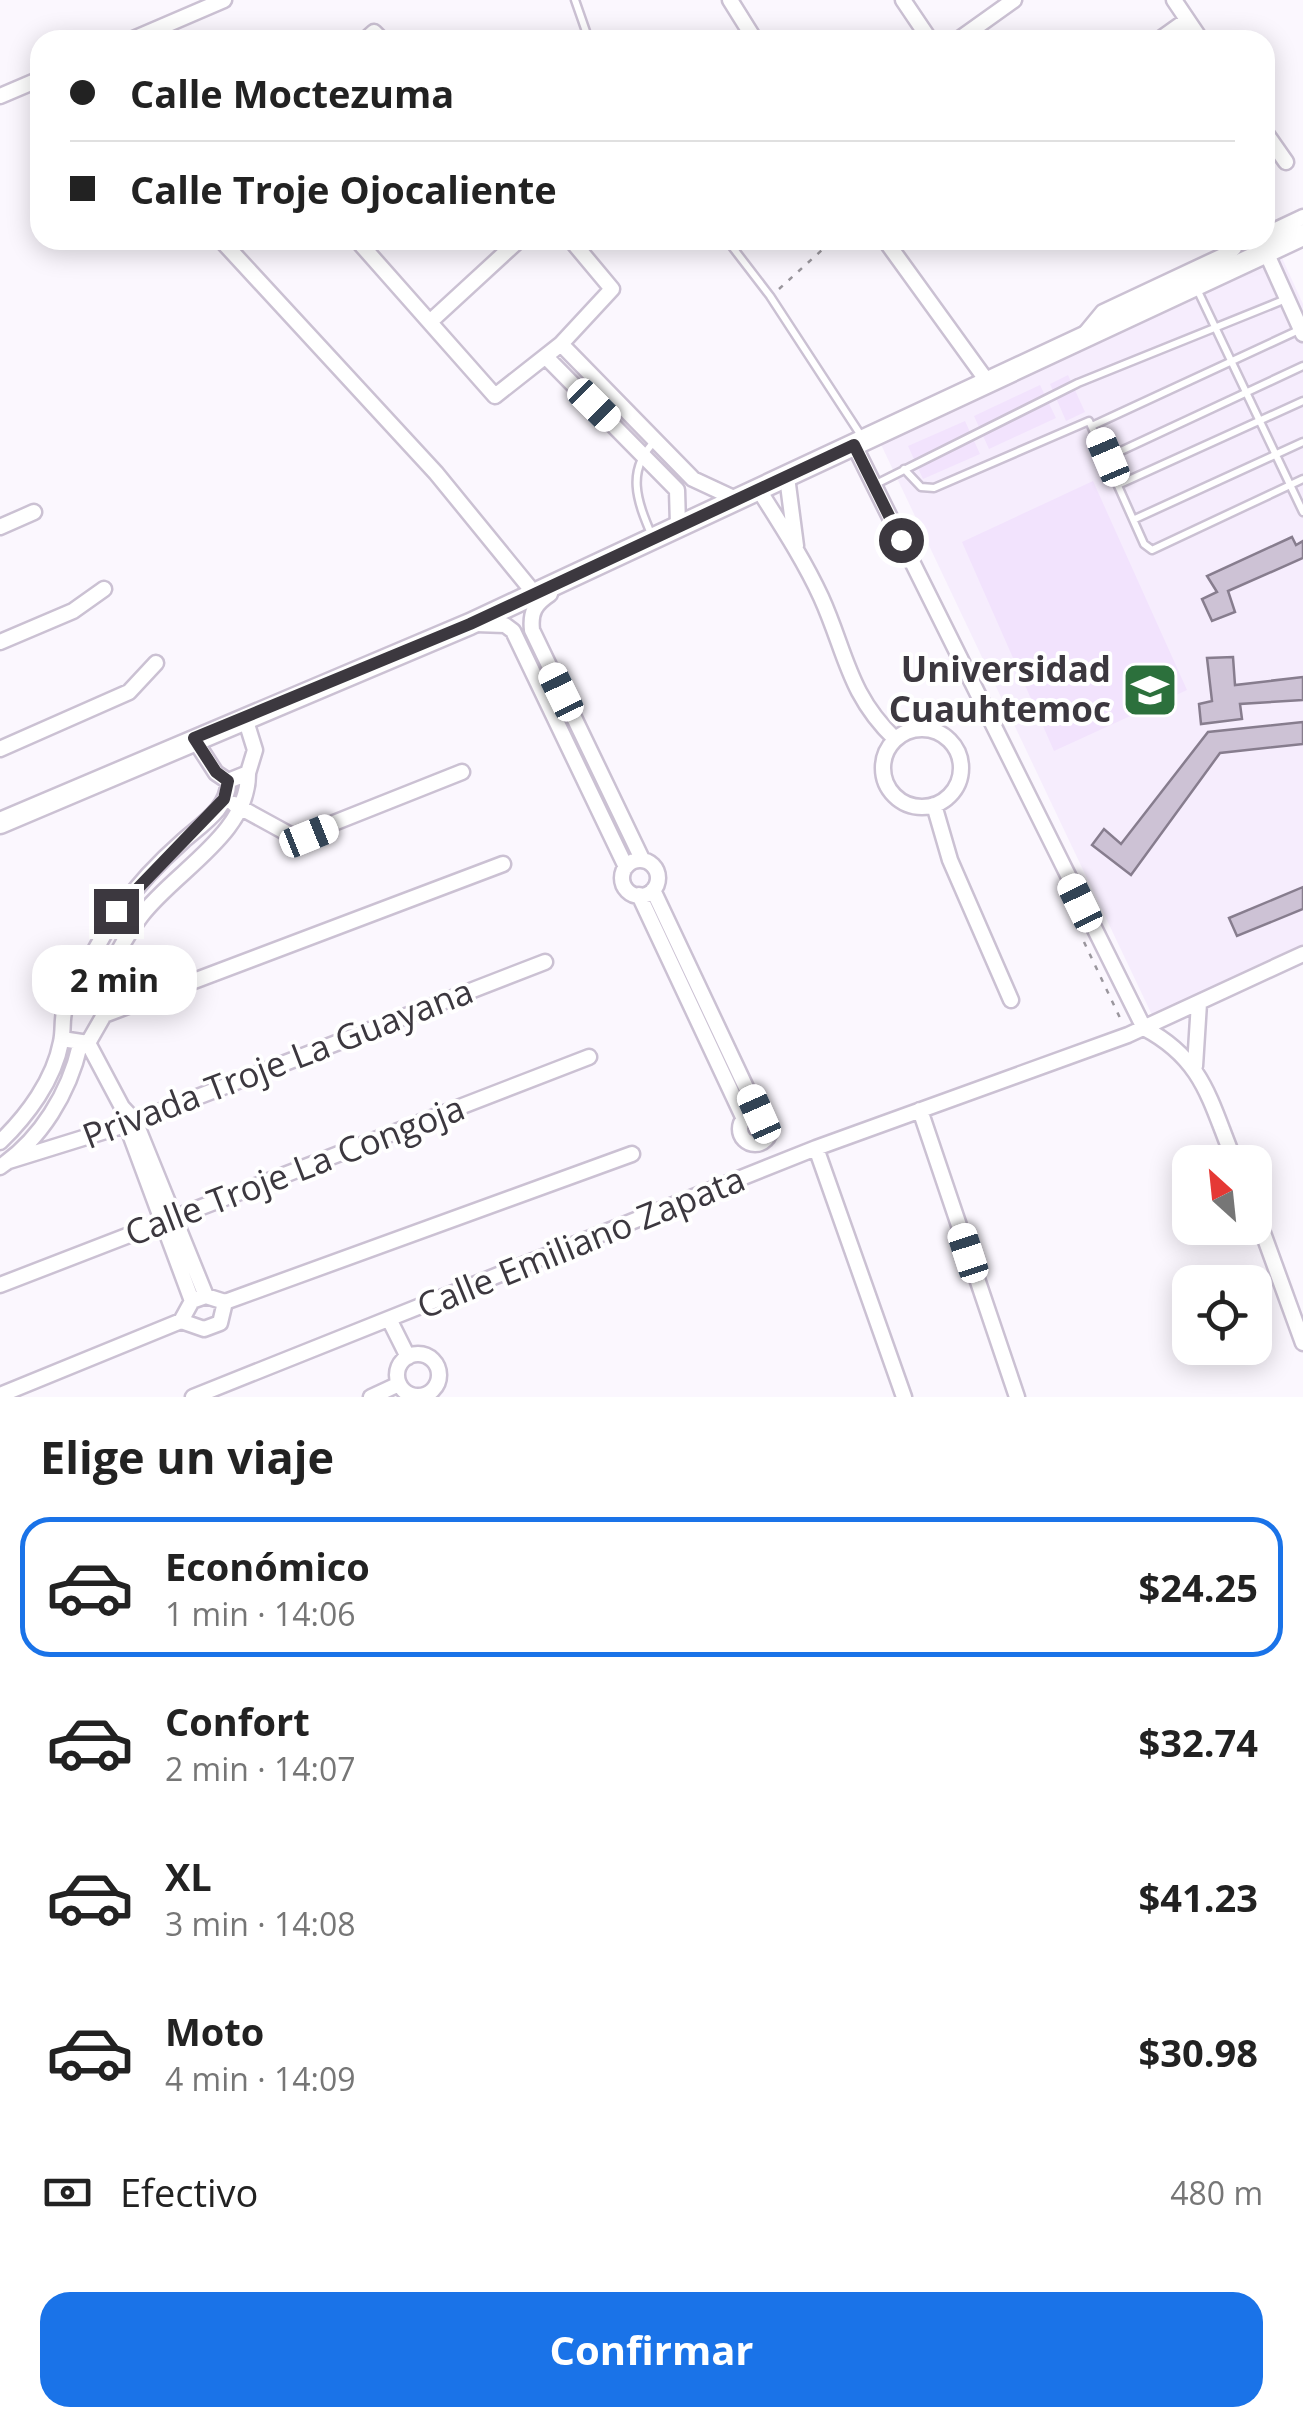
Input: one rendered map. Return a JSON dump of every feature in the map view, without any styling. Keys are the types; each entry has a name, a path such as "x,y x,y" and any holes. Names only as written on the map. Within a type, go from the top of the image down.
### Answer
{"street":[{"path":"154,30 224,0"},
{"path":"730,0 749,30"},
{"path":"903,0 923,30"},
{"path":"972,30 1014,0"},
{"path":"1174,0 1194,30"},
{"path":"1172,30 1187,20"},
{"path":"0,96 30,83"},
{"path":"1275,146 1286,162"},
{"path":"1275,237 1303,217"},
{"path":"1275,241 1303,235"},
{"path":"230,250 436,473 534,592"},
{"path":"366,250 495,396 561,344 612,289 579,250"},
{"path":"432,320 508,250"},
{"path":"891,250 987,381"},
{"path":"1083,337 1103,312 1232,250"},
{"path":"0,823 470,624 1195,285 1254,250"},
{"path":"1269,250 1302,332"},
{"path":"561,344 693,479 736,499"},
{"path":"546,357 676,490 678,526"},
{"path":"859,443 874,486 1144,1028 1173,1043 1195,1066 1228,1145"},
{"path":"787,477 797,553"},
{"path":"760,490 828,613 854,688 872,717 895,739"},
{"path":"0,527 34,512"},
{"path":"563,580 538,602 530,615 532,630 642,860 656,868 658,879 646,892"},
{"path":"0,642 73,611 104,589"},
{"path":"470,624 506,625 513,631 626,867 625,888 646,892"},
{"path":"0,750 129,692 156,663"},
{"path":"104,1014 97,997 114,957 139,918 225,832 242,808 255,750 244,718"},
{"path":"917,729 930,729 952,742 958,752 960,777 955,789 934,805 908,805 888,788 882,762 895,739 917,729"},
{"path":"194,738 216,772 228,781"},
{"path":"574,760 591,753"},
{"path":"224,799 296,838 462,772"},
{"path":"228,781 248,773"},
{"path":"0,1142 24,1118 45,1084 62,1040 62,1015 116,911 224,799 228,781"},
{"path":"934,805 950,860 1011,1000"},
{"path":"626,867 642,860"},
{"path":"4,1164 57,1105 84,1044 104,1014 503,864"},
{"path":"646,892 752,1117"},
{"name":"Calle Emiliano Zapata","path":"193,1397 816,1148 1144,1028 1303,954"},
{"name":"Privada Troje La Guayana","path":"4,1164 130,1123 545,962"},
{"path":"76,993 97,997"},
{"path":"1195,1066 1199,1003"},
{"path":"62,1040 84,1044 122,1107 199,1298"},
{"name":"Calle Troje La Congoja","path":"0,1286 590,1057"},
{"path":"920,1110 1018,1397"},
{"path":"816,1148 904,1397"},
{"path":"199,1298 225,1302 632,1154"},
{"path":"1267,1245 1303,1344"},
{"path":"0,1394 181,1322 199,1298"},
{"path":"181,1322 204,1329 220,1323 225,1302"},
{"path":"390,1320 408,1357"},
{"path":"422,1355 434,1362 438,1375 429,1395 412,1395 399,1384 397,1372 408,1357 422,1355"},
{"path":"372,1397 399,1384"}],"lane":[{"path":"576,0 586,30"},
{"path":"735,250 770,296 859,443"},
{"path":"1195,285 1303,512"},
{"path":"874,486 1078,383 1217,330 1287,298"},
{"path":"904,469 921,487 934,488 1084,422 1094,425 1231,360 1302,332"},
{"path":"1108,457 1303,366"},
{"path":"1120,484 1303,401"},
{"path":"1094,425 1144,544 1152,550 1303,478"},
{"path":"653,537 636,499 634,484 642,454 656,440"},
{"path":"1135,519 1303,442"}],"path":[{"path":"770,296 822,250"}],"shaded area":[{"name":"Universidad Cuauhtemoc","path":"1275,248 1303,304 1303,947 1152,1015 876,434"},
{"path":"1068,375 1085,412 1066,421 1050,384"},
{"path":"1040,385 1056,418 989,449 974,416"},
{"path":"965,421 980,454 923,479 908,446"},
{"path":"1093,481 1187,690 1054,751 962,542"}],"building":[{"path":"1292,537 1296,545 1303,541 1303,558 1228,591 1235,612 1212,621 1202,599 1217,592 1207,576"},
{"path":"1233,657 1235,685 1303,677 1303,700 1240,704 1242,719 1201,724 1199,704 1212,701 1207,658"},
{"path":"1303,722 1303,744 1220,753 1131,875 1092,845 1104,829 1121,844 1208,732"},
{"path":"1303,887 1303,909 1237,936 1229,918"}],"place":[{"name":"Universidad Cuauhtemoc","path":"1150,690"}],"route":[{"path":"116,911 153,868 209,818 229,790 228,781 216,772 194,738 470,624 854,445 901,540"}]}
